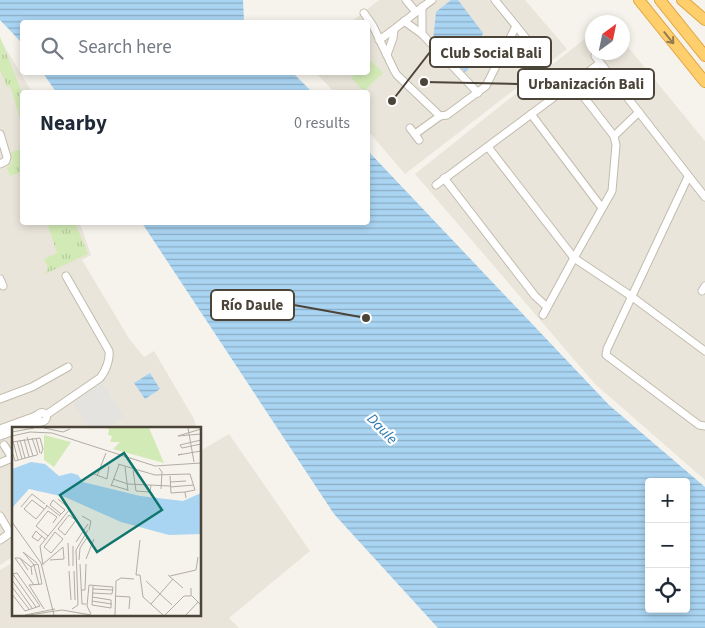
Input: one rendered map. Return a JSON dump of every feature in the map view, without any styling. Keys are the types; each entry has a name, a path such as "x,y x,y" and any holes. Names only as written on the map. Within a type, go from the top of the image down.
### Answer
{"highway":[{"path":"639,0 705,82"},
{"path":"660,0 705,56"},
{"path":"682,0 705,20"}],"street":[{"path":"406,0 416,12"},
{"path":"379,40 432,0"},
{"path":"495,0 546,63"},
{"path":"422,7 422,34"},
{"path":"364,13 367,20"},
{"path":"404,21 422,34 478,93"},
{"path":"415,134 440,116 447,115 483,89 488,83 516,26"},
{"path":"370,28 379,40 397,75 440,116"},
{"path":"387,55 394,30"},
{"path":"436,185 600,62 705,197"},
{"path":"543,315 612,191 616,145 614,136 573,83"},
{"path":"614,136 638,112"},
{"path":"531,114 602,208"},
{"path":"0,134 7,157 6,161 0,164"},
{"path":"488,147 574,258 632,296 705,351"},
{"path":"688,177 607,349 606,355 699,425 705,426"},
{"path":"444,178 535,296 547,307"},
{"path":"24,427 34,423 100,378 110,356 109,351 66,276"},
{"path":"0,399 32,387 68,367"},
{"path":"0,429 33,417 43,417"},
{"path":"0,436 12,432"},
{"path":"4,445 12,458"},
{"path":"0,516 12,532 0,540"}],"shaded area":[{"path":"379,0 525,0 567,49 405,174 370,133 370,90 332,90 318,75 370,75 370,20 354,20"},
{"path":"0,39 31,90 20,90 20,225 81,225 91,255 82,260 130,340 144,357 154,351 194,419 196,427 12,427 12,557 0,565"},
{"path":"585,39 585,60 630,60 630,50 705,141 705,480 595,384 415,174"},
{"path":"102,383 124,417 108,427 88,427 73,403"},
{"path":"229,434 310,551 229,618 239,628 0,628 0,570 12,563 12,616 201,616 201,450"}],"green space":[{"path":"0,37 21,90 20,118 10,86 7,87 0,70"},
{"path":"370,60 383,73 365,90 351,78 355,75 370,75"},
{"path":"20,150 20,173 10,176 7,168 12,162 11,152"},
{"path":"48,225 76,225 88,254 45,274 48,268 44,259 57,253"}],"water":[{"path":"0,0 243,0 244,20 20,20 20,41 0,20"},
{"path":"451,0 458,0 483,33 468,70 465,72 433,41 436,12"},
{"path":"44,75 295,75 310,90 55,90"},
{"name":"Daule","path":"370,153 609,405 705,487 705,628 438,628 334,514 143,225 370,225"},
{"path":"150,373 160,389 145,399 134,383"}],"place":[{"name":"Urbanización Bali","path":"424,82"},
{"name":"Club Social Bali","path":"392,101"},
{"name":"Río Daule","path":"366,318"}]}
